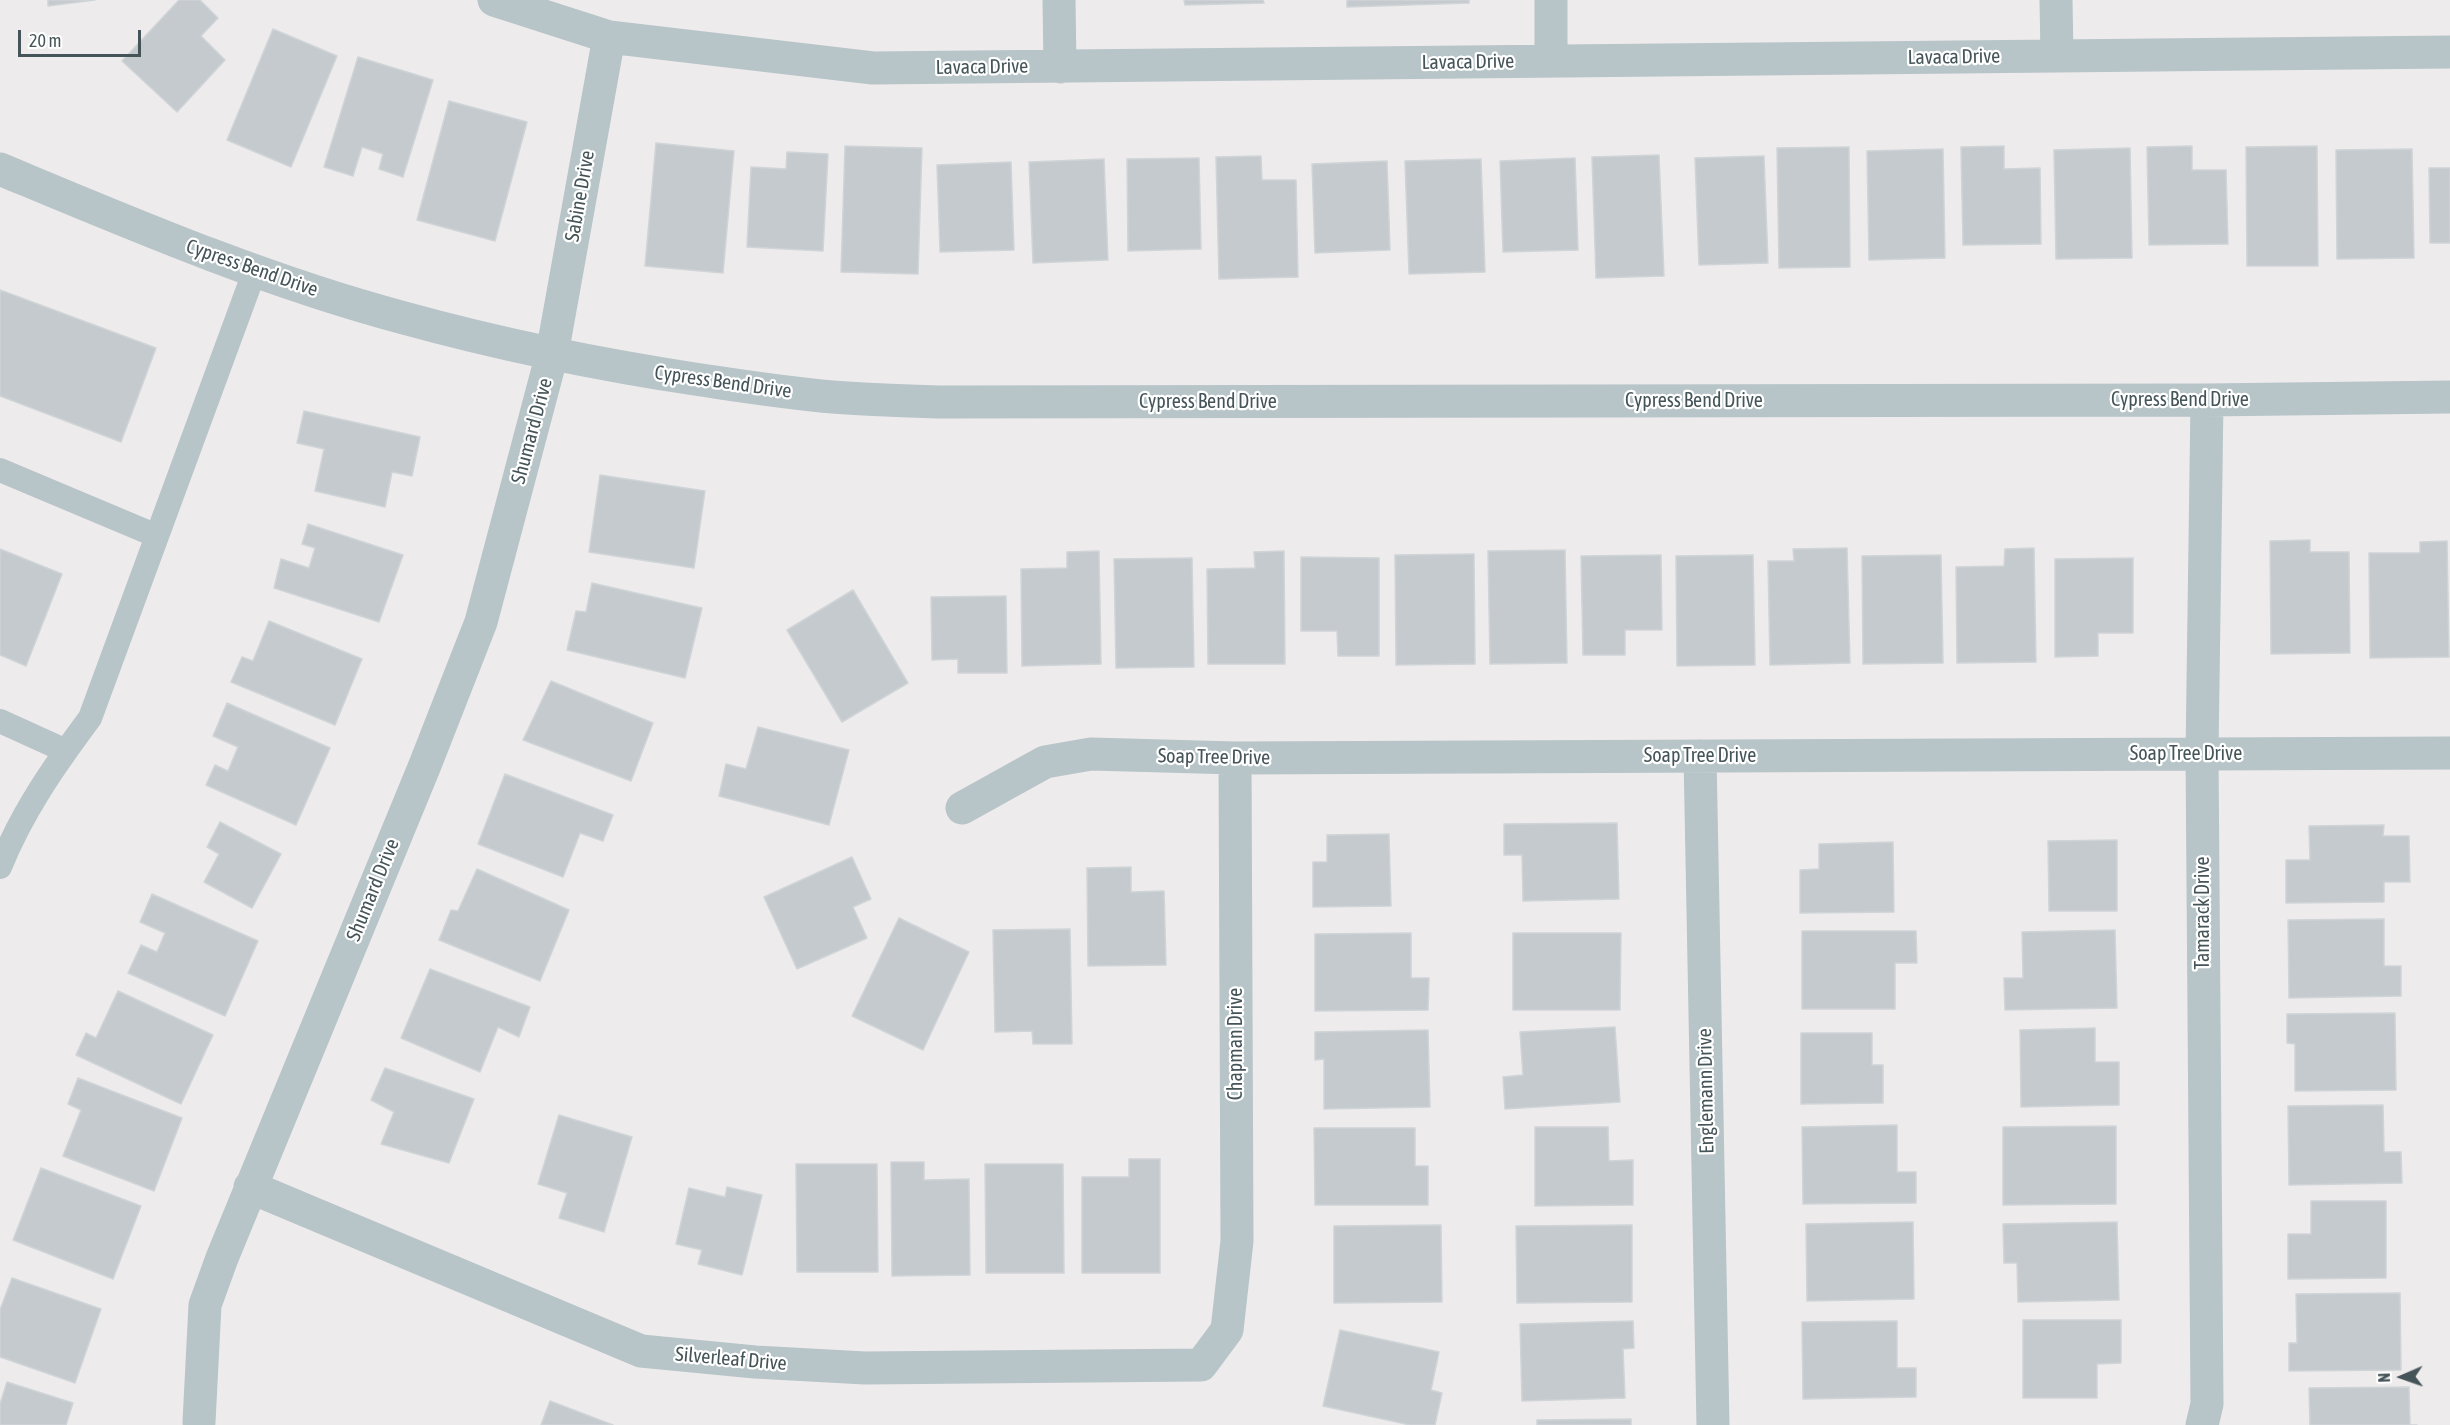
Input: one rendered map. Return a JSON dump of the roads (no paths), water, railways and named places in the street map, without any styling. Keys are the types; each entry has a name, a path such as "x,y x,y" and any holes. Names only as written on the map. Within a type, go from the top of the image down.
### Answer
{"street":[{"name":"Lavaca Drive","path":"494,0 609,37 873,68 2450,52"},
{"path":"1059,0 1060,67"},
{"path":"1551,0 1551,62"},
{"path":"2056,0 2057,56"},
{"name":"Sabine Drive","path":"552,354 609,37"},
{"name":"Cypress Bend Drive","path":"0,169 179,243 403,318 552,354 750,387 845,398 939,402 2207,400 2450,397"},
{"name":"Shumard Drive","path":"199,1422 205,1305 250,1187 481,622 552,354"},
{"name":"Tamarack Drive","path":"2202,1425 2207,1392 2202,754 2207,400"},
{"name":"Soap Tree Drive","path":"962,808 1045,762 1091,754 1235,758 2450,753"},
{"name":"Englemann Drive","path":"1700,756 1713,1425"},
{"name":"Chapman Drive","path":"1227,1330 1237,1241 1235,758"},
{"name":"Silverleaf Drive","path":"250,1187 641,1351 755,1362 865,1368 1201,1365 1227,1330"}],"lane":[{"path":"0,867 10,842 43,782 90,718 255,270"},
{"path":"0,470 158,536"},
{"path":"0,721 66,751"}]}
